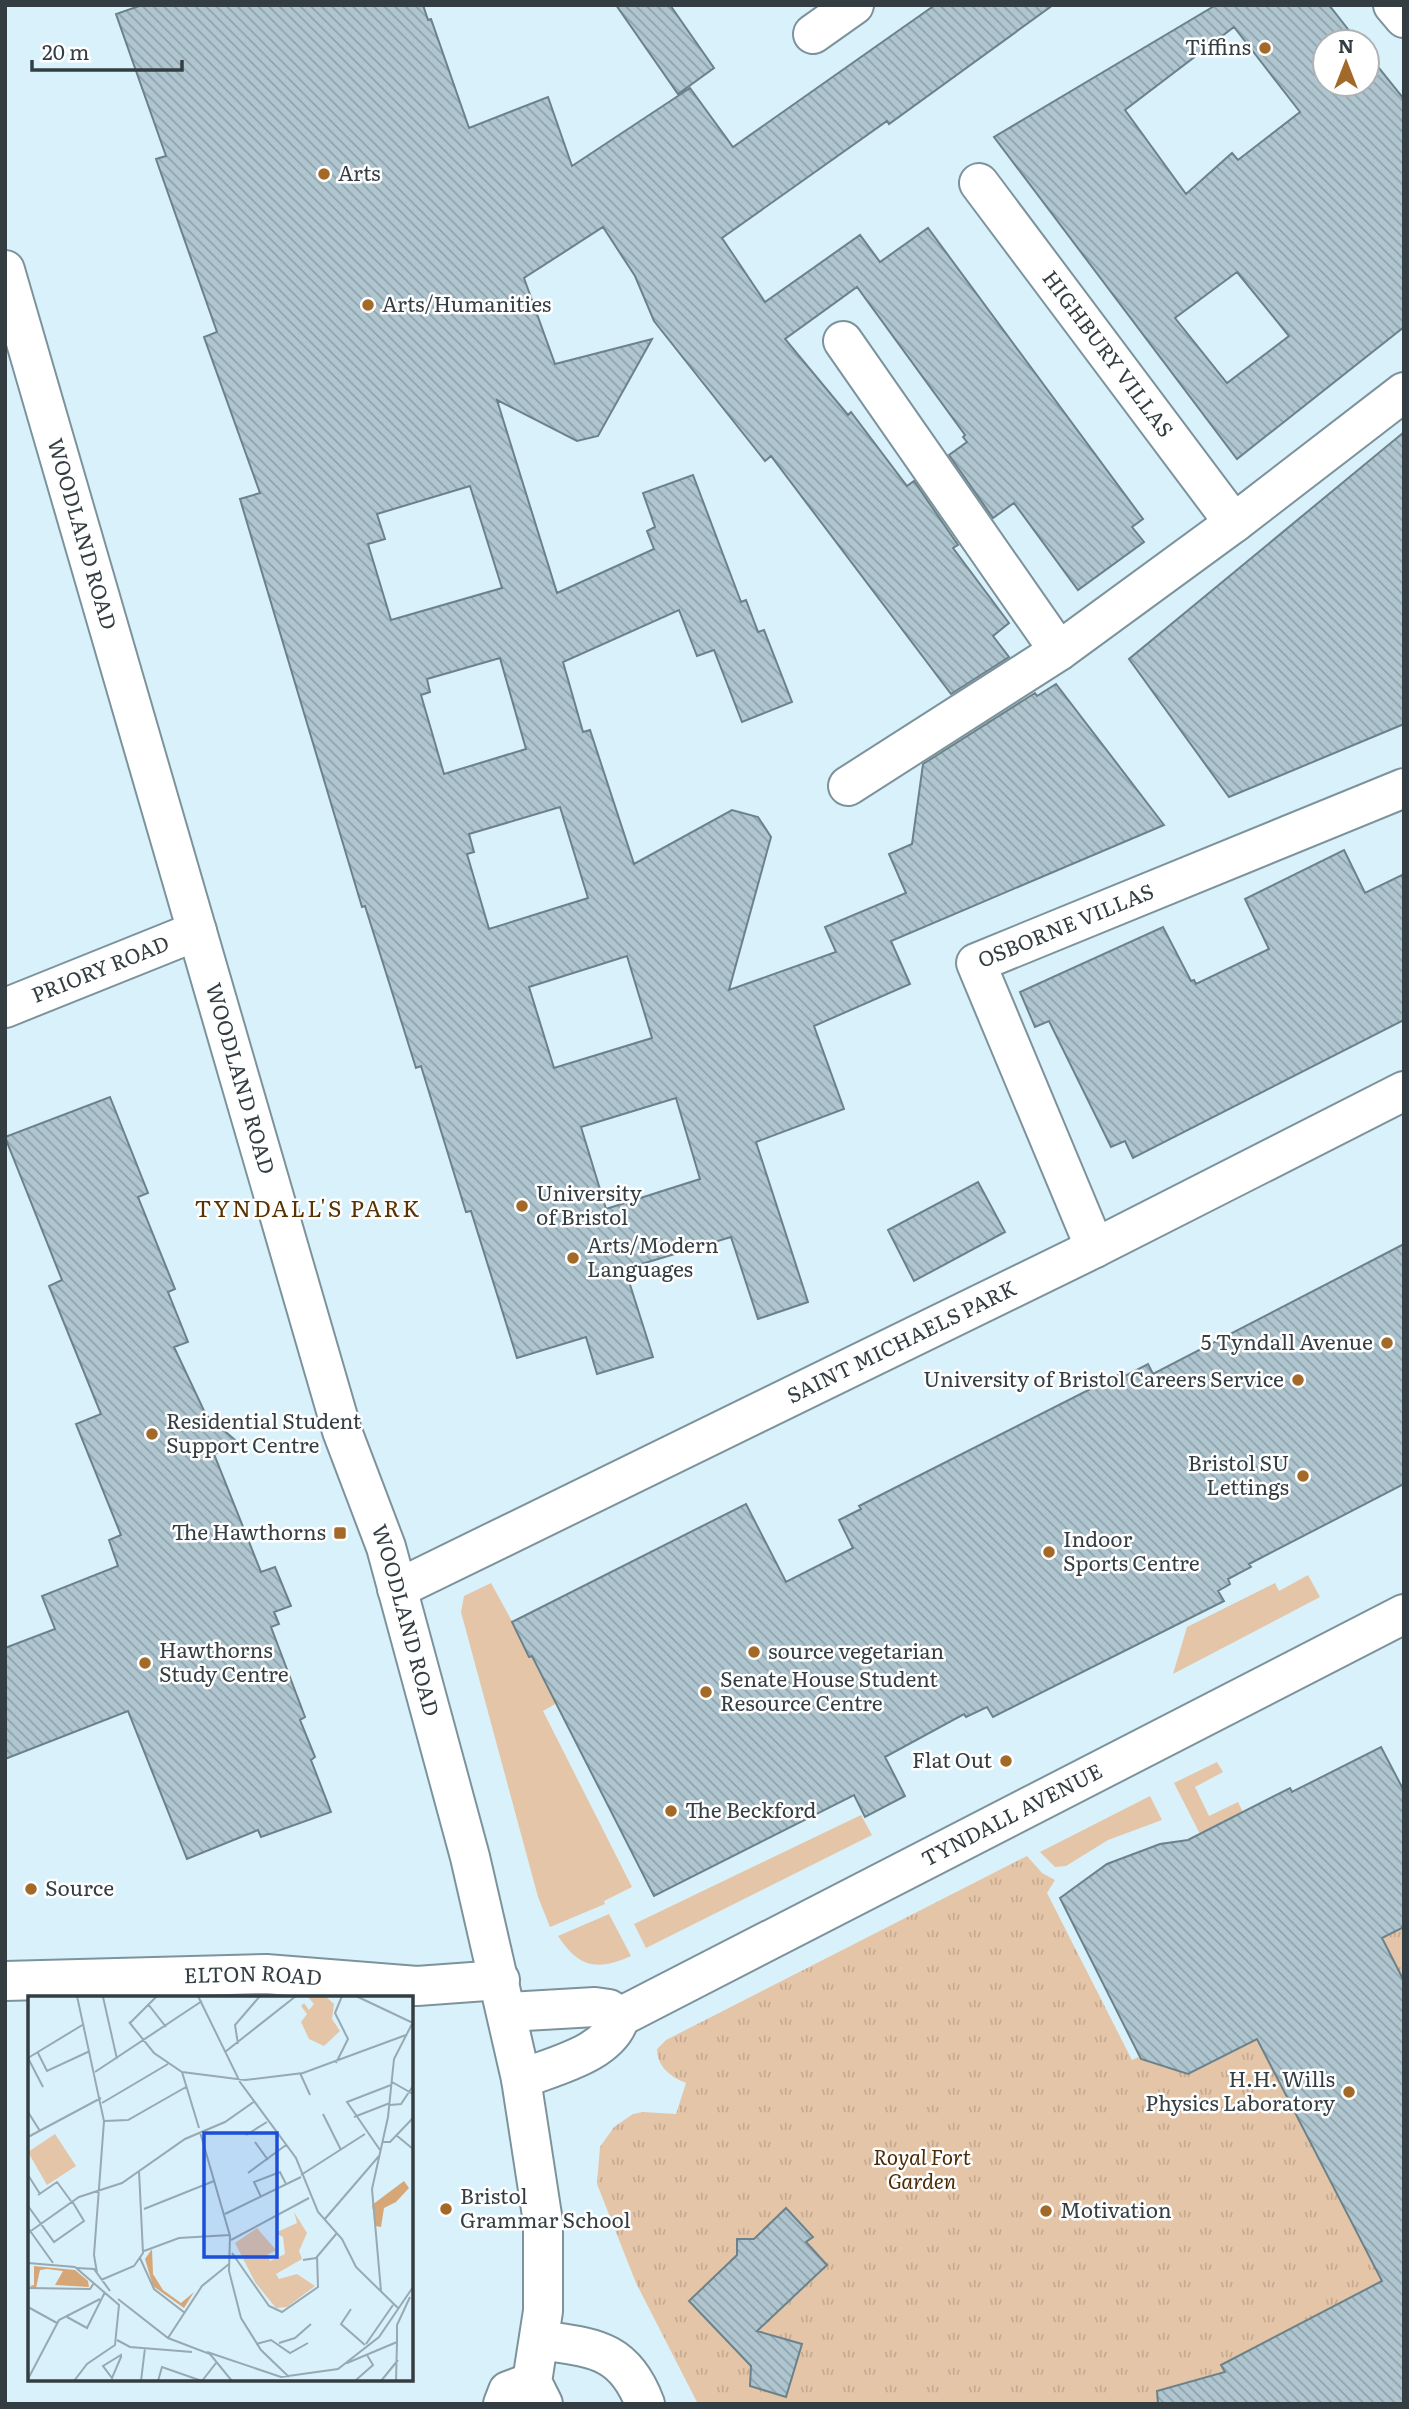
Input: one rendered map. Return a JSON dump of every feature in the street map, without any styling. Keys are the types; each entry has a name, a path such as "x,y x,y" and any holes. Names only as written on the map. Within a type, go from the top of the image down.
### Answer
{"street":[{"path":"813,34 854,5"},
{"path":"1393,5 1404,18"},
{"name":"HIGHBURY VILLAS","path":"979,183 1234,523"},
{"name":"WOODLAND ROAD","path":"5,270 342,1431 386,1547 470,1857 521,2079 543,2222 544,2282 540,2340 526,2396"},
{"path":"843,341 1059,651"},
{"path":"848,786 1059,651 1234,523 1404,393"},
{"name":"OSBORNE VILLAS","path":"1095,1248 976,963 1404,788"},
{"name":"PRIORY ROAD","path":"5,1008 197,931"},
{"name":"SAINT MICHAELS PARK","path":"397,1589 1095,1248 1404,1091"},
{"name":"TYNDALL AVENUE","path":"521,2079 601,2045 617,2029 620,2017 1404,1614"},
{"name":"ELTON ROAD","path":"5,1981 266,1974 503,1996"},
{"path":"503,1996 609,2009 620,2017"},
{"path":"540,2340 597,2349 609,2354 628,2371 645,2404"}],"green space":[{"path":"1308,1575 1320,1597 1173,1674 1187,1627 1275,1583 1279,1591"},
{"path":"491,1583 557,1703 543,1711 632,1887 604,1901 605,1904 550,1927 538,1897 461,1612 464,1596"},
{"path":"1217,1762 1223,1772 1195,1787 1209,1816 1238,1802 1243,1812 1200,1834 1174,1783"},
{"path":"1150,1796 1162,1820 1108,1840 1066,1866 1055,1867 1040,1852"},
{"path":"861,1815 872,1835 646,1948 634,1924"},
{"name":"Royal Fort Garden","path":"1027,1856 1042,1873 1055,1880 1047,1893 1132,2060 1151,2051 1158,2064 1188,2074 1259,2038 1391,2282 1261,2344 1238,2365 1234,2358 1221,2364 1237,2404 698,2404 636,2283 597,2184 600,2147 614,2127 633,2114 676,2114 686,2083 675,2078 662,2066 657,2049 666,2040"},
{"path":"609,1914 631,1956 608,1964 590,1964 573,1955 558,1936"},
{"path":"1404,1927 1404,1976 1402,1977 1375,1942"}],"building":[{"path":"142,5 423,5 428,20 431,19 469,128 548,97 572,166 690,88 733,147 935,5 1053,5 889,124 887,121 722,238 765,302 860,235 880,262 928,228 1143,519 1132,527 1144,542 1078,590 1014,503 993,518 949,455 967,442 963,437 965,435 857,287 785,339 848,415 851,412 907,486 914,481 958,545 953,548 1009,623 993,636 1009,657 951,694 771,456 765,461 654,321 635,276 603,227 524,278 555,364 652,339 598,436 577,441 497,400 557,593 654,549 647,531 655,527 643,493 693,475 741,602 746,600 758,632 764,630 792,702 742,722 714,650 697,656 679,610 563,662 583,732 590,730 634,864 732,810 758,817 771,837 729,990 836,952 825,927 906,893 889,854 912,844 923,764 1035,693 1037,696 1056,684 1164,825 891,941 910,984 814,1026 844,1109 756,1142 808,1302 758,1319 731,1237 625,1269 653,1357 597,1374 586,1337 517,1358 471,1211 466,1212 421,1066 416,1068 365,906 362,907 240,499 260,493 204,337 217,332 156,159 166,156 116,14","holes":["470,486 502,588 391,620 368,544 385,539 377,514","500,658 526,749 444,774 421,695 430,692 427,679","560,807 588,898 489,929 467,854 474,852 469,834","627,956 652,1038 554,1068 529,987","676,1098 700,1179 606,1209 581,1127"]},
{"path":"616,5 670,5 714,68 678,94"},
{"path":"1216,5 1329,5 1347,28 1311,28 1311,98 1381,98 1381,70 1404,99 1404,327 1237,459 994,137","holes":["1234,27 1300,112 1238,160 1232,153 1186,194 1125,110","1237,272 1289,336 1227,383 1175,318"]},
{"path":"1404,432 1404,724 1229,797 1129,659"},
{"path":"1344,850 1365,893 1404,874 1404,1020 1133,1158 1125,1141 1111,1147 1049,1021 1035,1027 1020,992 1163,927 1191,981 1194,980 1196,984 1269,949 1245,899"},
{"name":"Hawthorns Study Centre","path":"110,1097 148,1193 138,1197 175,1289 168,1292 188,1342 174,1347 206,1415 241,1445 214,1454 261,1572 275,1567 291,1606 274,1612 279,1624 271,1627 305,1717 300,1720 315,1757 311,1760 331,1812 261,1837 258,1830 187,1859 128,1711 5,1759 5,1648 55,1629 42,1596 118,1566 109,1540 121,1535 76,1424 101,1414 49,1286 62,1280 5,1137"},
{"path":"978,1182 1005,1232 914,1281 888,1230"},
{"path":"1404,1244 1404,1484 1249,1564 1251,1567 1228,1579 1230,1584 1218,1591 1224,1601 993,1717 987,1707 966,1717 964,1714 885,1757 905,1796 865,1817 854,1795 654,1896 532,1656 529,1657 512,1622 746,1504 786,1582 853,1548 839,1520 861,1509 859,1506 1124,1372 1125,1376 1148,1364 1153,1374"},
{"name":"H.H. Wills Physics Laboratory","path":"1381,1747 1404,1791 1404,1927 1382,1938 1404,1981 1404,2404 1158,2404 1157,2391 1225,2372 1221,2365 1382,2281 1257,2039 1188,2074 1141,2059 1060,1898 1107,1864 1160,1844 1188,1840 1290,1788 1292,1792"},
{"path":"786,2208 813,2237 806,2242 827,2265 757,2331 802,2344 786,2397 750,2386 751,2366 689,2301 737,2255 737,2239 754,2239"}],"place":[{"name":"Tiffins","path":"1265,48"},
{"name":"Arts","path":"324,174"},
{"name":"Arts/Humanities","path":"368,305"},
{"name":"University of Bristol","path":"522,1206"},
{"name":"Arts/Modern Languages","path":"573,1258"},
{"name":"5 Tyndall Avenue","path":"1387,1343"},
{"name":"University of Bristol Careers Service","path":"1298,1380"},
{"name":"Residential Student Support Centre","path":"152,1434"},
{"name":"Bristol SU Lettings","path":"1303,1476"},
{"name":"The Hawthorns","path":"340,1533"},
{"name":"Indoor Sports Centre","path":"1049,1552"},
{"name":"source vegetarian","path":"754,1652"},
{"name":"Hawthorns Study Centre","path":"145,1663"},
{"name":"Senate House Student Resource Centre","path":"706,1692"},
{"name":"Flat Out","path":"1006,1761"},
{"name":"The Beckford","path":"671,1811"},
{"name":"Source","path":"31,1889"},
{"name":"H.H. Wills Physics Laboratory","path":"1349,2092"},
{"name":"Bristol Grammar School","path":"446,2209"},
{"name":"Motivation","path":"1046,2211"}],"district":[{"name":"TYNDALL'S PARK","path":"308,1209"}]}
